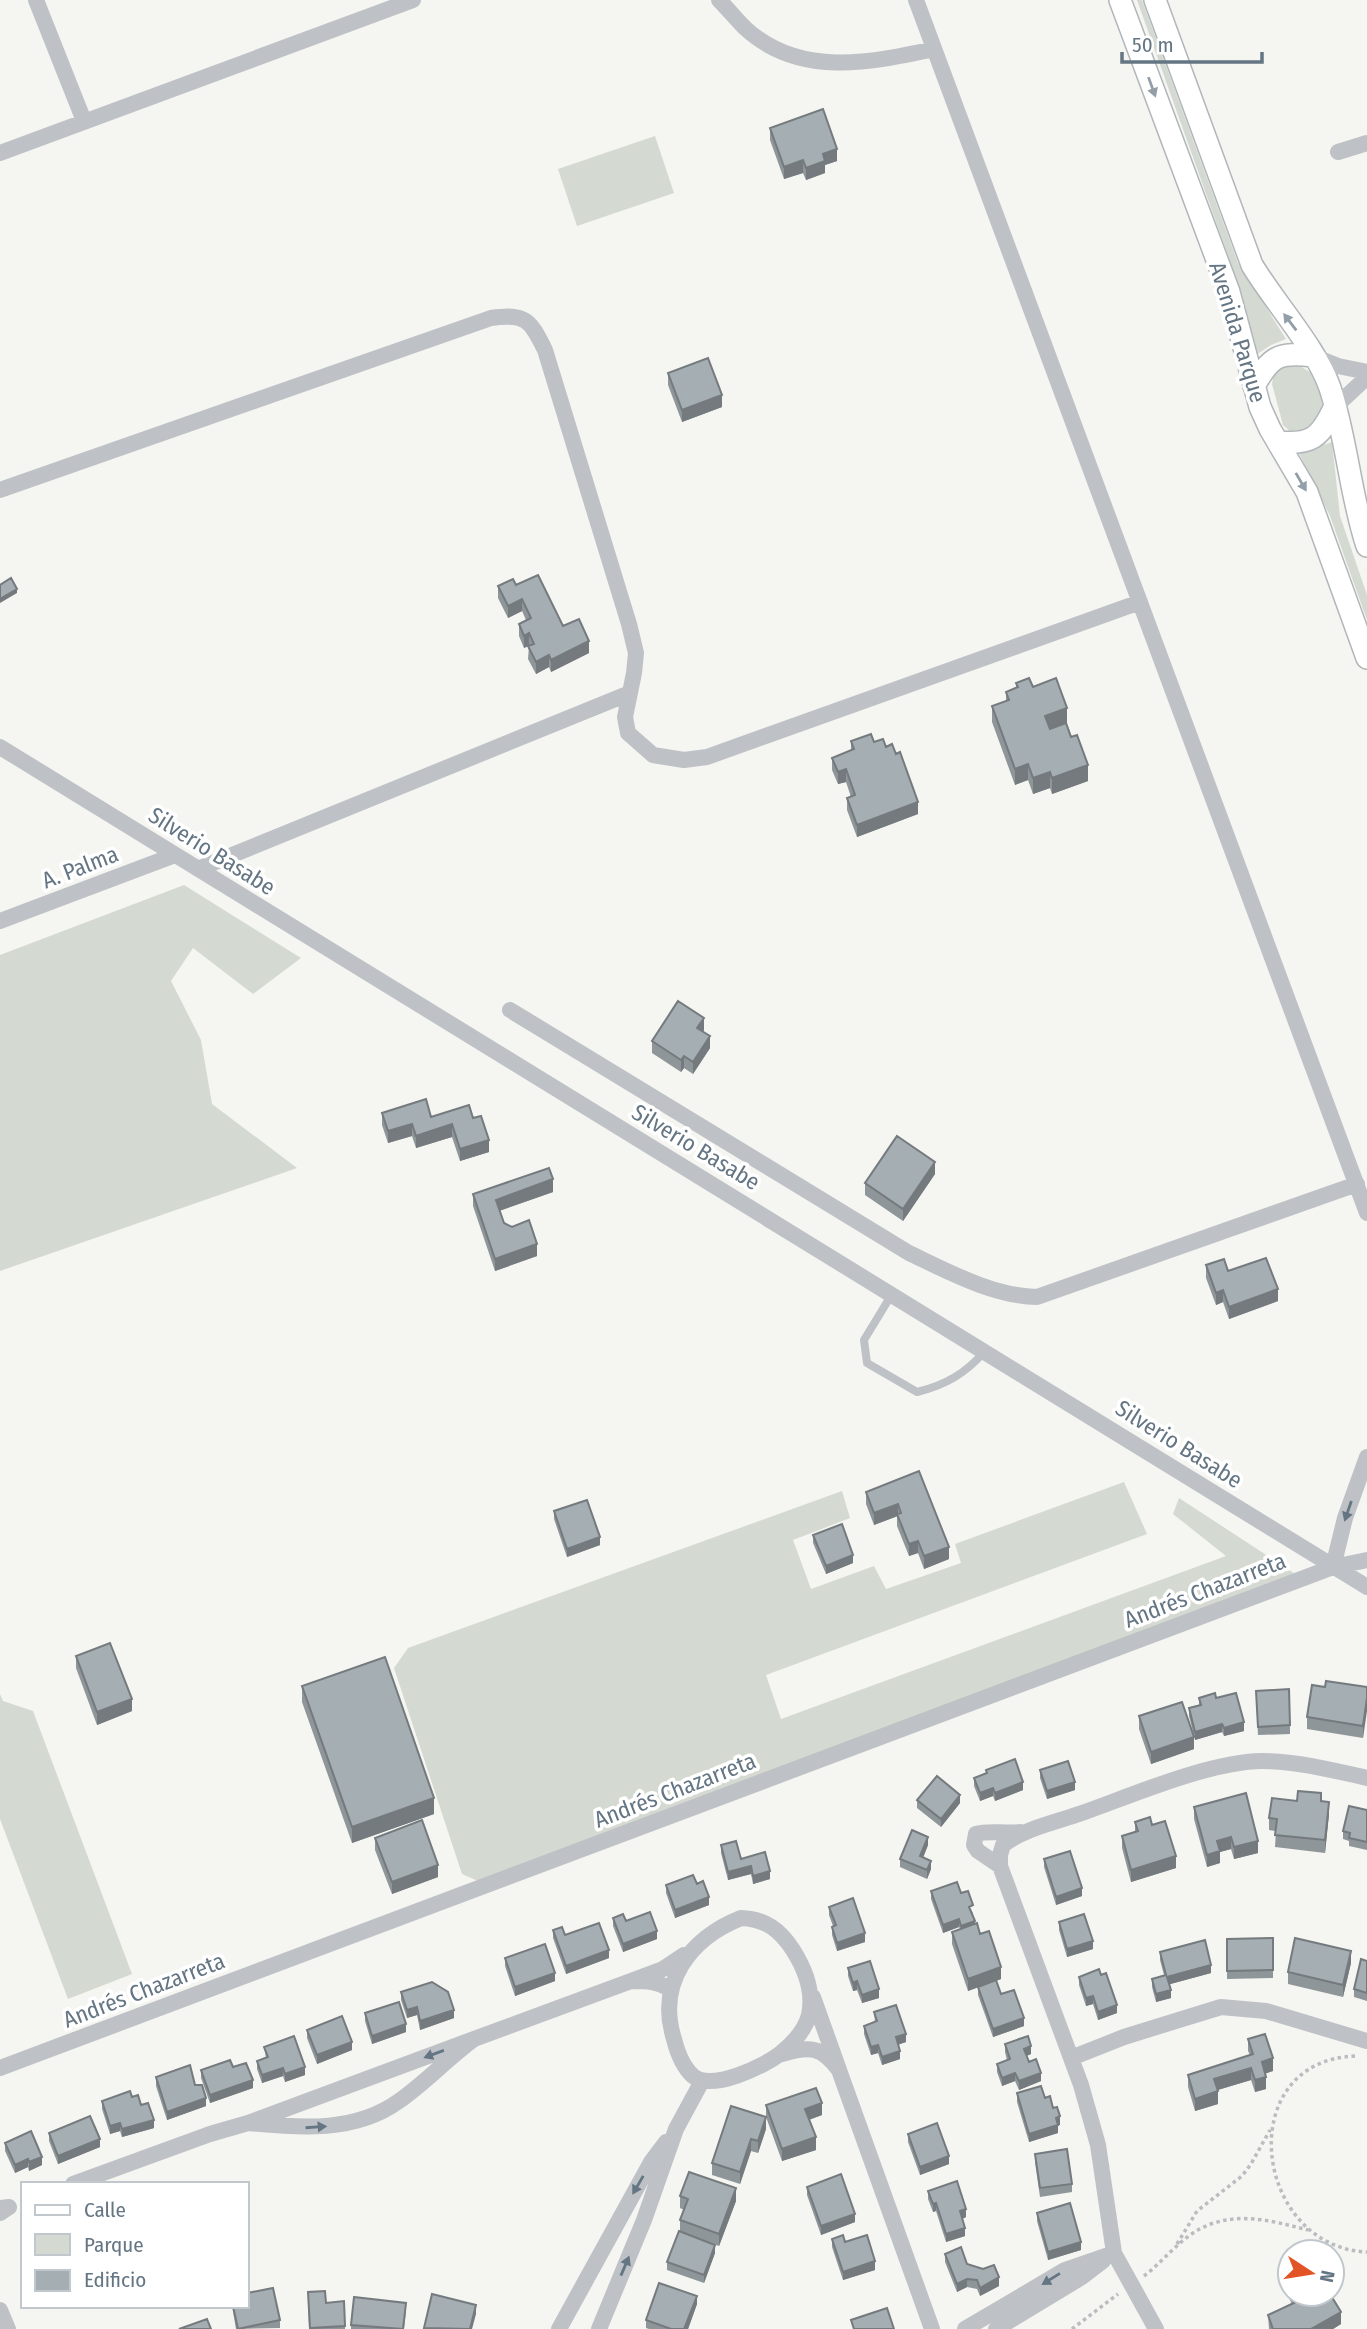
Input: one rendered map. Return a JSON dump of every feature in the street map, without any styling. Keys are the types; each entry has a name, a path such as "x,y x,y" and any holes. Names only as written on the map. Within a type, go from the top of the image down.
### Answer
{"street":[{"path":"36,0 84,121"},
{"path":"0,153 412,0"},
{"path":"719,0 746,29 775,48 803,60 842,63 885,60 934,49"},
{"path":"916,0 1367,1213"},
{"name":"Avenida Parque","path":"1120,0 1229,292 1259,407 1307,492 1367,658"},
{"name":"Avenida Parque","path":"1155,0 1252,265 1313,356 1330,387 1367,546"},
{"path":"1338,152 1367,144"},
{"path":"0,490 491,317 522,317 535,330 545,350 629,624 636,653 625,717 628,733 653,755 684,760 707,757 1140,602"},
{"path":"1254,386 1265,367 1276,358 1290,354 1313,356 1367,374 1334,408 1326,425 1316,437 1303,442 1278,442"},
{"path":"198,869 630,693"},
{"name":"Silverio Basabe","path":"0,747 1367,1587"},
{"name":"A. Palma","path":"0,921 175,855"},
{"path":"510,1010 909,1253 944,1270 1017,1296 1037,1297 1357,1184"},
{"path":"1333,1567 1345,1518 1367,1458"},
{"name":"Andrés Chazarreta","path":"0,2068 1333,1567 1367,1560"},
{"path":"1156,2329 1114,2253 1098,2145 1071,2057 1000,1866 1003,1845 1029,1831 1169,1782 1241,1763 1259,1761 1298,1764 1367,1778"},
{"path":"1000,1866 978,1851 974,1845 976,1834 1029,1831"},
{"path":"78,2182 209,2134 248,2123 663,1969 728,1924 741,1918 753,1919 766,1923 783,1935 799,1960 932,2329"},
{"path":"692,1950 680,1965 671,1990 670,2018 677,2051 689,2071 702,2081 710,2082 734,2076 780,2054 799,2049 820,2051 829,2057 839,2070"},
{"path":"631,1981 653,1981 671,1990"},
{"path":"780,2054 803,2029 808,2017 811,2003 808,1981"},
{"path":"1071,2057 1124,2036 1221,2007 1265,2011 1367,2041"},
{"path":"248,2123 296,2128 318,2127 361,2119 380,2112 415,2090 474,2039"},
{"path":"599,2329 644,2220 676,2129 702,2081"},
{"path":"559,2329 651,2162 676,2129"},
{"path":"965,2329 1065,2270 1114,2253"},
{"path":"996,2329 1082,2277 1114,2253"},
{"path":"0,2310 8,2329"}],"lane":[{"path":"892,1294 863,1340 867,1363 917,1392 938,1387 969,1369 985,1351"}],"path":[{"path":"1309,2230 1292,2210 1278,2183 1271,2153 1272,2129 1277,2111 1301,2073 1327,2061 1357,2056"},
{"path":"1176,2246 1197,2211 1242,2176 1272,2129"},
{"path":"1072,2329 1107,2301 1132,2286 1194,2232 1236,2218 1268,2220 1309,2230 1341,2248 1367,2252"}],"green space":[{"path":"1137,0 1142,0 1238,263 1286,339 1256,355 1231,264"},
{"path":"655,136 674,193 577,226 558,169"},
{"path":"1285,364 1299,365 1311,373 1320,390 1325,408 1317,429 1292,433 1283,425 1272,384 1274,372"},
{"path":"1332,442 1340,516 1367,595 1367,620 1330,516 1299,453"},
{"path":"184,885 301,958 253,994 193,948 171,981 201,1040 212,1104 297,1168 0,1271 0,955"},
{"path":"1124,1482 1147,1534 766,1675 781,1719 1226,1556 1173,1514 1179,1498 1306,1581 485,1884 462,1874 394,1668 408,1648 842,1491 850,1518 793,1540 811,1589 874,1566 886,1589 961,1563 955,1544"},
{"path":"0,1694 3,1701 33,1711 132,1974 68,1999 0,1819"}],"building":[{"path":"823,109 837,149 823,154 825,161 806,168 803,160 784,167 770,128"},
{"path":"708,358 722,395 682,410 668,373"},
{"path":"538,575 563,626 579,619 589,641 551,660 549,655 536,662 528,646 534,644 529,633 524,636 519,624 531,618 522,599 508,606 498,586 513,579 516,585"},
{"path":"11,578 17,589 0,599 0,585"},
{"path":"1029,678 1033,687 1056,678 1067,708 1045,716 1050,729 1066,723 1071,737 1077,735 1088,765 1052,778 1050,772 1033,778 1028,764 1015,769 992,706 1009,700 1006,692 1018,687 1016,683"},
{"path":"871,734 874,742 883,739 886,747 892,744 896,754 900,752 918,802 857,825 847,798 855,795 846,769 838,772 832,758 854,749 851,741"},
{"path":"678,1001 704,1018 697,1028 710,1036 693,1062 684,1056 681,1060 652,1041"},
{"path":"426,1099 431,1117 469,1105 473,1118 481,1116 489,1140 460,1149 452,1124 416,1136 412,1124 388,1131 382,1113"},
{"path":"897,1136 935,1162 903,1209 865,1183"},
{"path":"549,1168 553,1179 496,1200 504,1223 512,1227 529,1220 537,1244 495,1259 473,1194"},
{"path":"1266,1258 1278,1289 1229,1307 1223,1290 1216,1293 1206,1265 1224,1259 1228,1271"},
{"path":"919,1471 949,1547 924,1556 918,1541 909,1544 897,1514 901,1513 898,1504 874,1513 866,1492"},
{"path":"587,1500 600,1537 567,1549 554,1511"},
{"path":"842,1524 853,1555 826,1566 813,1535"},
{"path":"110,1643 132,1699 97,1712 76,1656"},
{"path":"385,1657 434,1798 352,1827 302,1686"},
{"path":"1326,1681 1367,1687 1363,1726 1307,1717 1312,1685 1325,1687"},
{"path":"1289,1689 1290,1725 1258,1727 1256,1691"},
{"path":"1215,1693 1216,1698 1236,1693 1244,1722 1224,1728 1222,1724 1195,1732 1189,1708 1201,1705 1199,1698"},
{"path":"1182,1702 1194,1737 1151,1752 1139,1716"},
{"path":"1015,1759 1023,1782 995,1793 993,1788 980,1793 974,1778 987,1773 986,1770"},
{"path":"1068,1761 1075,1782 1047,1791 1040,1770"},
{"path":"937,1776 960,1795 941,1819 917,1800"},
{"path":"1298,1791 1321,1793 1321,1801 1329,1802 1325,1840 1275,1835 1277,1819 1269,1818 1272,1798 1297,1801"},
{"path":"1246,1793 1258,1841 1234,1847 1231,1837 1217,1841 1220,1851 1207,1855 1194,1807"},
{"path":"1349,1806 1367,1810 1367,1842 1349,1838 1350,1833 1343,1831"},
{"path":"1150,1817 1152,1825 1165,1821 1176,1856 1131,1870 1122,1836 1138,1831 1135,1822"},
{"path":"422,1820 438,1865 392,1882 375,1838"},
{"path":"912,1830 928,1837 920,1856 931,1861 927,1870 900,1859"},
{"path":"736,1841 741,1859 765,1852 770,1871 753,1876 751,1866 728,1872 721,1845"},
{"path":"1070,1851 1082,1888 1056,1897 1044,1859"},
{"path":"693,1875 697,1884 703,1881 709,1897 675,1910 666,1885"},
{"path":"957,1882 961,1893 968,1891 973,1905 969,1907 975,1921 961,1926 959,1919 943,1925 931,1891"},
{"path":"853,1898 865,1933 837,1943 832,1927 836,1925 829,1907"},
{"path":"650,1912 657,1931 623,1944 613,1918 623,1914 626,1921"},
{"path":"1084,1914 1093,1941 1067,1949 1059,1922"},
{"path":"599,1923 609,1950 566,1966 553,1930 562,1927 565,1935"},
{"path":"977,1923 980,1934 989,1931 1001,1967 968,1979 952,1932"},
{"path":"1273,1938 1273,1970 1227,1971 1227,1939"},
{"path":"1295,1938 1351,1951 1343,1985 1288,1972"},
{"path":"1205,1940 1211,1965 1167,1977 1171,1990 1156,1994 1152,1979 1166,1975 1160,1952"},
{"path":"545,1944 555,1973 515,1987 505,1958"},
{"path":"1361,1959 1367,1961 1367,1993 1354,1989"},
{"path":"870,1961 879,1989 862,1995 857,1981 853,1983 848,1968"},
{"path":"1099,1969 1101,1975 1106,1973 1117,2005 1098,2012 1093,1996 1086,1998 1079,1977"},
{"path":"996,1980 1001,1994 1014,1990 1024,2018 993,2029 978,1987"},
{"path":"432,1982 448,1992 454,2010 420,2021 417,2007 407,2010 401,1992"},
{"path":"399,2002 406,2024 372,2036 365,2013"},
{"path":"896,2005 906,2034 896,2037 900,2051 882,2057 878,2045 871,2047 864,2026 877,2021 874,2012"},
{"path":"342,2016 352,2042 317,2055 307,2030"},
{"path":"1265,2034 1273,2058 1262,2062 1266,2077 1255,2080 1251,2068 1214,2079 1218,2091 1195,2099 1188,2075 1253,2054 1248,2039"},
{"path":"294,2036 305,2067 285,2074 283,2068 262,2075 257,2061 268,2057 264,2047"},
{"path":"1028,2036 1031,2046 1024,2049 1029,2062 1036,2059 1041,2073 1019,2081 1015,2073 1002,2078 997,2064 1010,2059 1005,2044"},
{"path":"230,2060 233,2067 246,2063 253,2080 210,2095 201,2070"},
{"path":"190,2065 195,2085 202,2085 206,2098 167,2112 156,2077"},
{"path":"1041,2086 1045,2098 1050,2096 1053,2108 1057,2107 1060,2116 1056,2118 1058,2125 1029,2134 1017,2093"},
{"path":"816,2088 822,2103 805,2109 816,2137 782,2149 766,2105"},
{"path":"130,2091 132,2097 138,2095 141,2105 148,2103 154,2120 122,2129 120,2123 110,2126 102,2101"},
{"path":"731,2106 766,2117 758,2141 751,2139 740,2172 712,2163"},
{"path":"90,2116 100,2139 58,2156 49,2133"},
{"path":"937,2123 949,2156 920,2167 908,2134"},
{"path":"31,2131 42,2157 15,2165 5,2143"},
{"path":"1067,2149 1072,2184 1040,2188 1035,2154"},
{"path":"689,2172 736,2188 719,2234 680,2220 688,2199 680,2196"},
{"path":"841,2174 855,2214 821,2226 807,2187"},
{"path":"957,2181 966,2209 960,2211 965,2228 946,2234 936,2203 933,2204 928,2191"},
{"path":"1070,2203 1081,2242 1048,2252 1037,2213"},
{"path":"679,2231 715,2245 704,2275 667,2262"},
{"path":"843,2235 845,2242 867,2235 875,2261 843,2272 832,2239"},
{"path":"961,2247 967,2264 983,2269 994,2265 999,2277 980,2288 977,2280 967,2279 957,2284 945,2254"},
{"path":"659,2283 697,2296 684,2329 671,2329 646,2320"},
{"path":"273,2288 280,2320 238,2329 233,2308 248,2308 248,2293"},
{"path":"325,2291 326,2303 344,2301 345,2326 310,2328 308,2292"},
{"path":"432,2294 476,2305 470,2329 424,2328"},
{"path":"354,2297 406,2303 403,2329 351,2325"},
{"path":"887,2308 894,2329 854,2329 851,2320"},
{"path":"1283,2308 1339,2308 1341,2312 1311,2329 1273,2329 1268,2315"},
{"path":"207,2319 211,2329 179,2329"}]}
